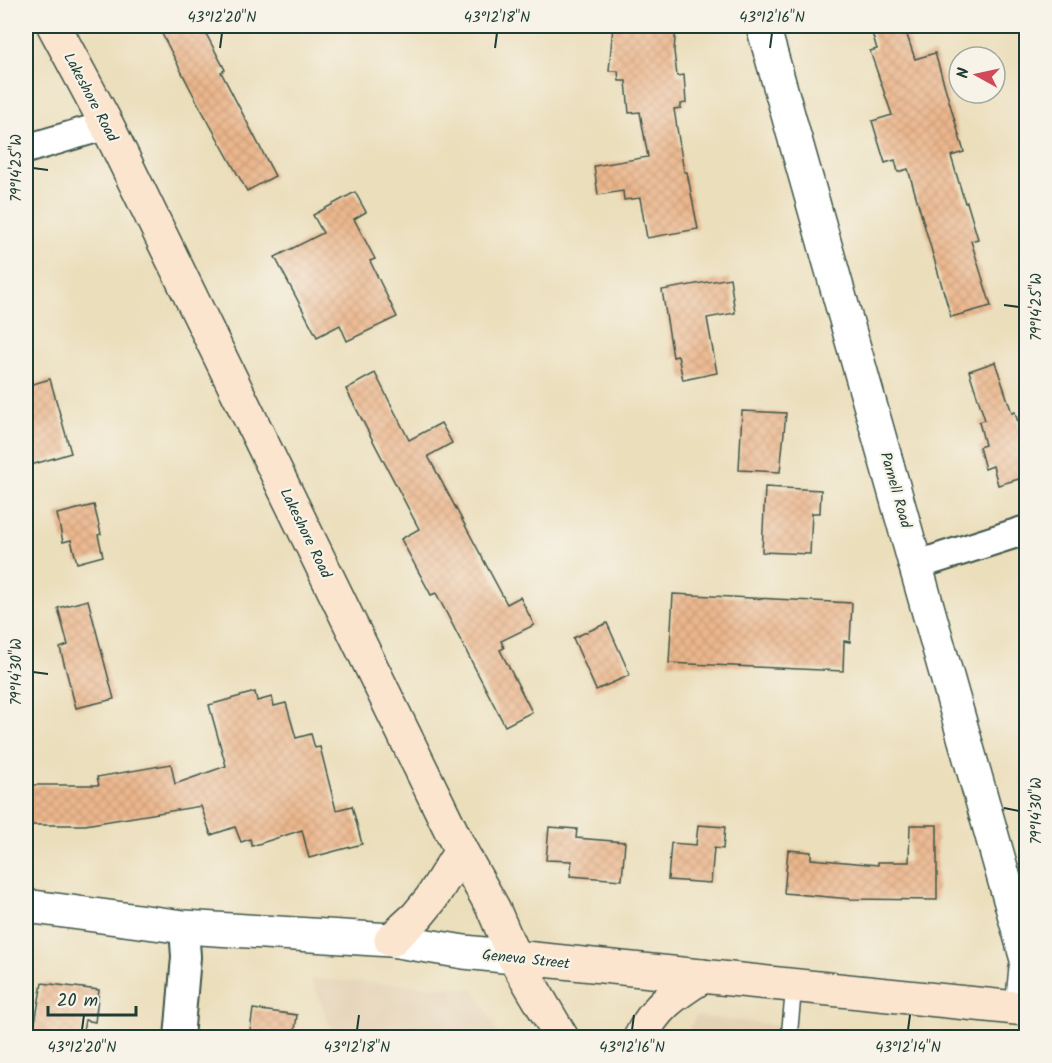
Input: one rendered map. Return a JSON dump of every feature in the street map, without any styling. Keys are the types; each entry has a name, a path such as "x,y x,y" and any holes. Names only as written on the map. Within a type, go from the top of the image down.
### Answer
{"main road":[{"name":"Lakeshore Road","path":"54,26 107,125 461,851 493,908 514,957 562,1038"},
{"path":"391,940 417,916 431,899 461,851"},
{"name":"Geneva Street","path":"514,957 1024,1008"},
{"path":"640,1038 650,1017 674,994 702,976"}],"street":[{"name":"Parnell Road","path":"763,26 1026,956"},
{"path":"26,149 107,125"},
{"path":"917,565 1026,530"},
{"name":"Geneva Street","path":"26,906 184,927 391,940 464,952 514,957"},
{"path":"179,1038 186,957 184,927"},
{"path":"1024,1008 1026,968"}],"lane":[{"path":"789,1038 794,985"}],"shaded area":[{"path":"311,979 475,989 500,1037 335,1037"},
{"path":"696,1016 883,1037 684,1038"}],"building":[{"path":"158,26 202,26 225,70 221,72 275,176 247,191"},
{"path":"613,26 676,26 674,51 677,76 684,75 686,103 681,104 681,108 674,109 684,172 687,172 698,229 647,238 640,198 624,200 623,191 598,195 594,166 648,157 640,112 629,113 626,81 619,81 618,71 609,71"},
{"path":"893,26 904,26 915,59 935,53 947,94 947,105 950,105 964,152 951,156 978,239 971,241 991,306 951,317 908,169 898,172 895,160 885,163 872,121 892,115 870,51 877,49 872,33"},
{"path":"355,192 366,212 354,219 375,259 370,261 397,317 347,341 340,325 317,337 275,257 323,233 313,215"},
{"path":"730,278 735,313 707,318 717,373 683,380 678,356 673,357 662,290"},
{"path":"995,362 1012,413 1015,412 1026,450 1026,477 998,485 993,466 985,469 979,447 985,445 979,422 985,420 969,371"},
{"path":"375,373 409,440 441,423 452,443 428,456 507,604 520,597 534,625 501,641 504,648 500,650 532,712 505,726 436,593 431,595 401,539 419,529 346,389"},
{"path":"50,379 71,453 31,465 26,445 26,386"},
{"path":"742,411 786,413 780,472 739,470"},
{"path":"765,487 821,490 820,513 812,513 810,554 762,552"},
{"path":"94,505 101,534 98,535 103,556 77,563 71,540 63,542 57,514"},
{"path":"673,594 852,603 850,642 844,641 843,671 669,663"},
{"path":"88,600 114,699 76,708 60,648 68,645 58,608"},
{"path":"607,623 630,675 596,690 573,638"},
{"path":"255,692 257,701 272,697 274,706 286,703 296,738 311,734 315,748 320,747 336,810 352,806 362,844 309,858 302,830 252,846 250,839 241,842 235,827 211,835 201,806 85,825 26,825 26,785 99,785 97,777 171,764 175,784 226,766 209,705"},
{"path":"698,825 725,827 723,849 714,848 711,883 668,880 671,843 696,845"},
{"path":"910,825 937,825 937,900 851,899 784,893 788,850 811,852 811,859 878,865 878,862 909,862"},
{"path":"549,827 577,829 576,838 625,842 622,880 570,876 572,861 546,860"},
{"path":"42,983 99,990 95,1022 85,1020 82,1038 59,1038 33,1034"},
{"path":"253,1009 297,1015 294,1038 249,1038"}]}
